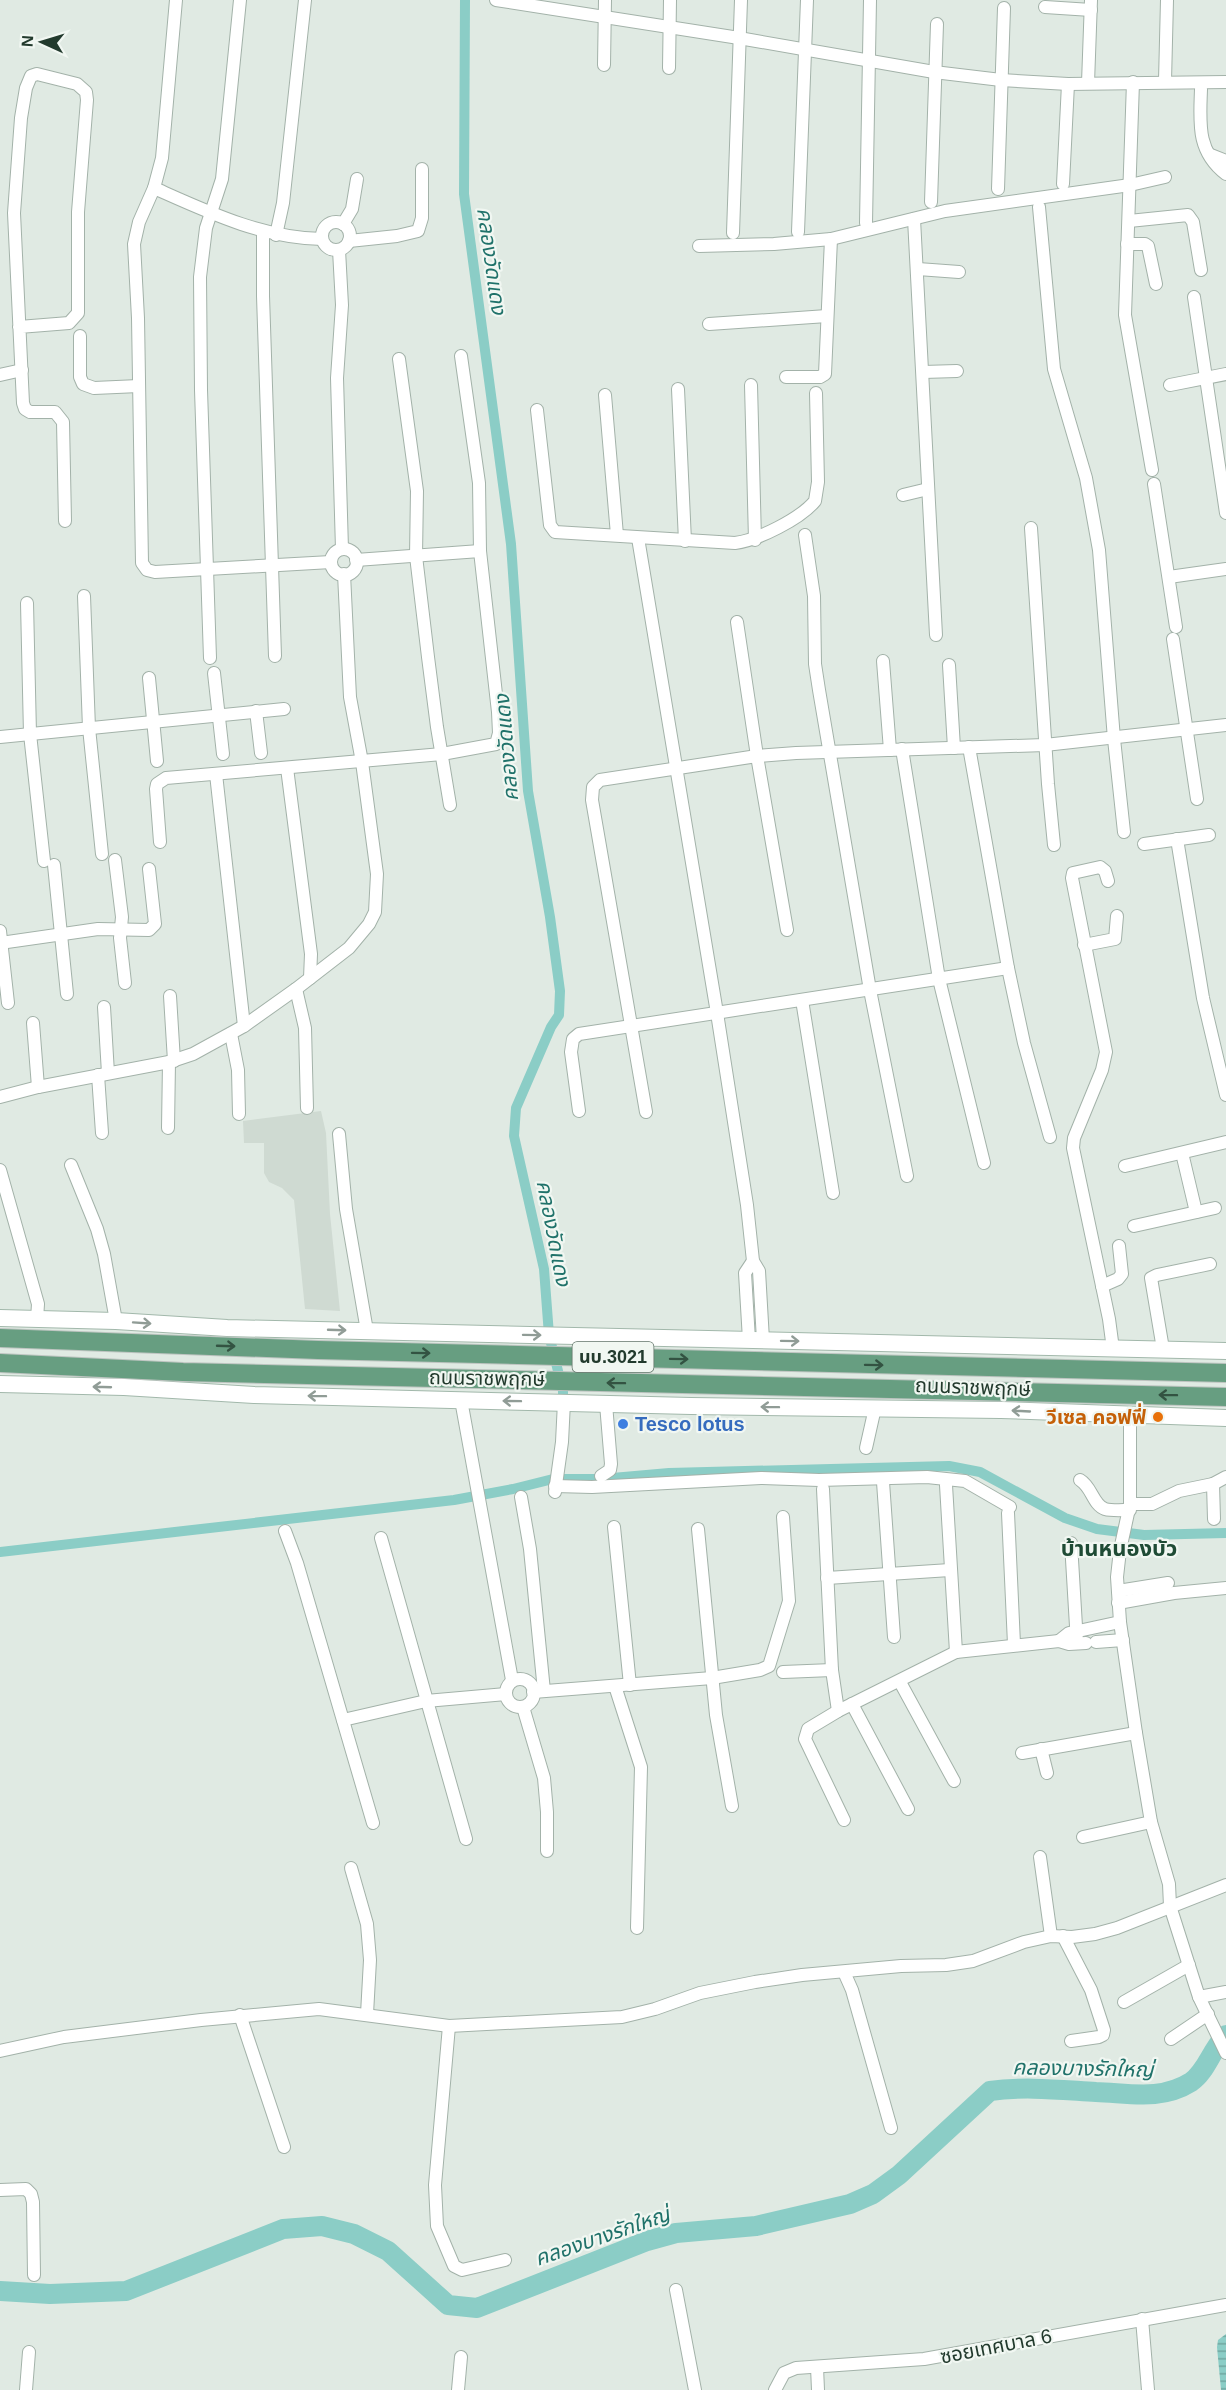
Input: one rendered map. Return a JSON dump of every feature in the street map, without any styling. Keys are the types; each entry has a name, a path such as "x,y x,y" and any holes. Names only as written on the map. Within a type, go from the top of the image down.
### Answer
{"main road":[{"name":"ถนนราชพฤกษ์","path":"0,1318 116,1321 227,1328 1226,1351"},
{"path":"0,1337 92,1321"},
{"name":"ถนนราชพฤกษ์","path":"0,1337 318,1350 1226,1373"},
{"path":"781,1361 815,1353 848,1351 877,1344"},
{"name":"ถนนราชพฤกษ์","path":"0,1363 183,1372 1226,1396"},
{"path":"0,1377 70,1365"},
{"name":"ถนนราชพฤกษ์","path":"0,1384 124,1387 254,1395 883,1408 1226,1418"},
{"path":"772,1387 811,1397 860,1402 883,1408"}],"street":[{"path":"176,0 162,158 154,188 139,222 134,244 142,563 147,570 155,572 331,562"},
{"path":"210,658 199,325 202,248 210,213 222,179 240,0"},
{"path":"276,235 283,203 305,0"},
{"path":"501,0 541,3 604,19 739,38 934,72 1001,80 1068,84 1226,82"},
{"path":"604,65 605,0"},
{"path":"669,68 670,0"},
{"path":"733,233 741,0"},
{"path":"798,232 807,0"},
{"path":"866,223 870,0"},
{"path":"1165,81 1167,0"},
{"path":"1046,7 1091,5 1088,83"},
{"path":"998,189 1004,8"},
{"path":"931,202 937,24"},
{"path":"19,327 69,323 78,313 78,212 86,92 77,84 37,74 31,76 26,88 21,118 14,213 19,327 25,409 30,412 55,412 63,422 65,521"},
{"path":"1133,82 1125,315 1152,470"},
{"path":"1063,184 1068,84"},
{"path":"1202,89 1199,125 1201,137 1210,155 1223,165"},
{"path":"349,241 349,231 343,224 335,222 323,231 322,239 330,249 339,250 349,241 404,235 418,231 422,218 422,169"},
{"path":"699,246 774,244 831,239 967,207 1130,185 1165,177"},
{"path":"343,224 352,209 357,179"},
{"path":"154,188 210,213 263,232 322,239"},
{"path":"1039,207 1054,369 1086,478 1099,550 1124,832"},
{"path":"1129,221 1188,215 1192,222 1201,270"},
{"path":"914,219 936,635"},
{"path":"263,232 270,567 275,656"},
{"path":"786,377 820,377 825,374 831,239"},
{"path":"1127,244 1148,246 1156,284"},
{"path":"339,250 342,305 337,378 342,549"},
{"path":"918,269 958,272"},
{"path":"1194,297 1226,513"},
{"path":"709,324 827,316"},
{"path":"80,336 80,377 83,384 94,388 139,386"},
{"path":"160,842 157,784 166,778 442,754 493,746 498,739 498,712 480,551 479,483 461,356"},
{"path":"399,359 417,491 416,556 450,805"},
{"path":"0,375 22,370"},
{"path":"923,372 957,371"},
{"path":"1170,385 1226,375"},
{"path":"751,385 755,540"},
{"path":"678,389 685,541"},
{"path":"537,410 552,530 560,534 617,535 735,543 755,540 769,533 815,501 818,482 816,393"},
{"path":"605,394 617,535"},
{"path":"1154,484 1169,577 1186,730 1197,799"},
{"path":"903,495 928,489"},
{"path":"1030,528 1054,845"},
{"path":"806,535 814,596 815,664 870,990 907,1176"},
{"path":"638,538 747,1205 753,1261 745,1273 756,1340"},
{"path":"342,549 351,551 356,560 353,570 344,574 335,571 331,562 334,554 342,549"},
{"path":"356,560 480,551"},
{"path":"1169,577 1226,569"},
{"path":"0,1097 38,1087 171,1062 194,1054 244,1026 296,989 362,935 375,912 377,874 349,685 344,574"},
{"path":"84,596 88,728 102,854"},
{"path":"27,603 30,734 61,935 67,994"},
{"path":"737,622 756,756 787,930"},
{"path":"883,661 896,750 939,979 984,1163"},
{"path":"949,665 954,748"},
{"path":"214,673 223,754"},
{"path":"149,678 157,761"},
{"path":"0,737 284,709"},
{"path":"256,711 261,753"},
{"path":"646,1112 592,792 595,784 600,780 756,756 1045,745 1226,725"},
{"path":"969,747 1008,968 1024,1043 1050,1137"},
{"path":"287,768 311,954 310,978"},
{"path":"216,774 244,1026"},
{"path":"1144,844 1209,835"},
{"path":"1177,839 1203,998 1226,1095"},
{"path":"115,860 122,917 120,938 125,983"},
{"path":"1108,881 1105,870 1100,867 1073,873 1072,883 1106,1052 1102,1070 1074,1138 1072,1149 1113,1348"},
{"path":"8,1003 0,939 121,928 149,930 155,924 149,869"},
{"path":"1084,945 1115,939 1117,916"},
{"path":"579,1112 571,1052 573,1039 579,1035 1008,968"},
{"path":"296,989 305,1028 307,1108"},
{"path":"168,1128 171,1062 170,996"},
{"path":"802,1000 833,1193"},
{"path":"102,1133 104,1007"},
{"path":"33,1023 38,1087"},
{"path":"231,1034 238,1070 239,1114"},
{"path":"339,1134 346,1209 367,1331"},
{"path":"1125,1166 1226,1142"},
{"path":"1182,1153 1196,1212"},
{"path":"71,1165 97,1229 116,1321"},
{"path":"0,1170 38,1304 37,1319"},
{"path":"1134,1226 1215,1208"},
{"path":"1102,1286 1118,1280 1122,1274 1119,1246"},
{"path":"1163,1349 1151,1278 1210,1264"},
{"path":"461,1400 512,1680 506,1694 511,1705 523,1707 530,1703 539,1691 530,1550 521,1497"},
{"path":"564,1402 556,1483 592,1487 761,1478 927,1477 965,1481 1009,1510 1014,1644"},
{"path":"601,1476 610,1470 606,1404"},
{"path":"866,1448 883,1408"},
{"path":"1130,1416 1129,1512 1120,1550 1118,1597 1136,1733 1151,1822 1169,1884 1170,1906 1199,1997 1226,2053"},
{"path":"1080,1480 1104,1508 1129,1512 1179,1491 1213,1484 1226,1477"},
{"path":"884,1482 894,1637"},
{"path":"1213,1484 1214,1519"},
{"path":"946,1485 956,1652"},
{"path":"823,1489 832,1670 838,1711"},
{"path":"512,1680 526,1681 539,1691 712,1678 760,1670 769,1666 789,1601 783,1517"},
{"path":"614,1527 630,1685"},
{"path":"698,1529 712,1678 732,1806"},
{"path":"285,1531 373,1822"},
{"path":"381,1538 466,1839"},
{"path":"1071,1543 1084,1640"},
{"path":"827,1578 950,1570"},
{"path":"1118,1597 1168,1583"},
{"path":"1118,1597 1226,1588"},
{"path":"844,1820 805,1739 808,1729 838,1711 956,1652 1014,1644 1059,1641 1069,1644 1084,1640 1120,1622"},
{"path":"1084,1640 1123,1640"},
{"path":"783,1672 832,1670"},
{"path":"900,1682 954,1781"},
{"path":"615,1686 641,1767 638,1928"},
{"path":"343,1720 426,1701 506,1694"},
{"path":"852,1704 908,1809"},
{"path":"523,1707 544,1778 548,1851"},
{"path":"1023,1753 1136,1733"},
{"path":"1041,1749 1047,1773"},
{"path":"1083,1837 1151,1822"},
{"path":"1040,1857 1057,1936 1070,1946 1090,1990 1104,2030 1100,2037 1071,2041"},
{"path":"351,1868 367,1924 370,1960 367,2014"},
{"path":"0,2051 64,2037 240,2015 319,2009 449,2026 622,2017 655,2009 700,1993 755,1982 973,1961 1024,1942 1057,1936 1095,1934 1117,1928 1226,1885"},
{"path":"1124,2002 1189,1965"},
{"path":"844,1972 852,1990 891,2128"},
{"path":"1199,1997 1226,1992"},
{"path":"240,2015 284,2147"},
{"path":"1171,2039 1210,2020"},
{"path":"449,2026 435,2185 437,2226 454,2266 462,2270 505,2260"},
{"path":"0,2190 26,2189 31,2194 34,2275"},
{"path":"676,2290 695,2390"},
{"name":"ซอยเทศบาล 6","path":"775,2390 784,2373 796,2368 924,2359 1226,2305"},
{"path":"1142,2319 1148,2390"},
{"path":"26,2390 29,2352"},
{"path":"458,2390 461,2357"},
{"path":"817,2367 818,2390"}],"shaded area":[{"path":"321,1111 326,1133 330,1214 340,1311 305,1309 294,1200 282,1188 269,1182 264,1173 264,1143 244,1143 243,1121"}],"water":[{"path":"1226,2334 1226,2390 1221,2390 1217,2347 1218,2340"}],"waterway":[{"name":"คลองวัดแดง","path":"465,0 464,194 511,544 528,791 550,917 560,991 559,1015 551,1027 516,1108 514,1136 544,1269 549,1335 563,1391 563,1407"},
{"path":"0,1552 454,1500 553,1479 601,1479 669,1473 949,1466 980,1472 1065,1518 1097,1529 1144,1535 1226,1533"},
{"name":"คลองบางรักใหญ่","path":"0,2291 50,2294 126,2291 283,2229 322,2226 354,2234 388,2251 448,2305 477,2308 647,2241 676,2233 756,2226 850,2204 873,2194 899,2175 990,2091 1043,2089 1156,2094 1180,2088 1197,2077 1226,2035"}],"place":[{"name":"วีเซล คอฟฟี่","path":"1158,1417"},
{"name":"Tesco lotus","path":"623,1424"}],"district":[{"name":"บ้านหนองบัว","path":"1119,1548"}]}
